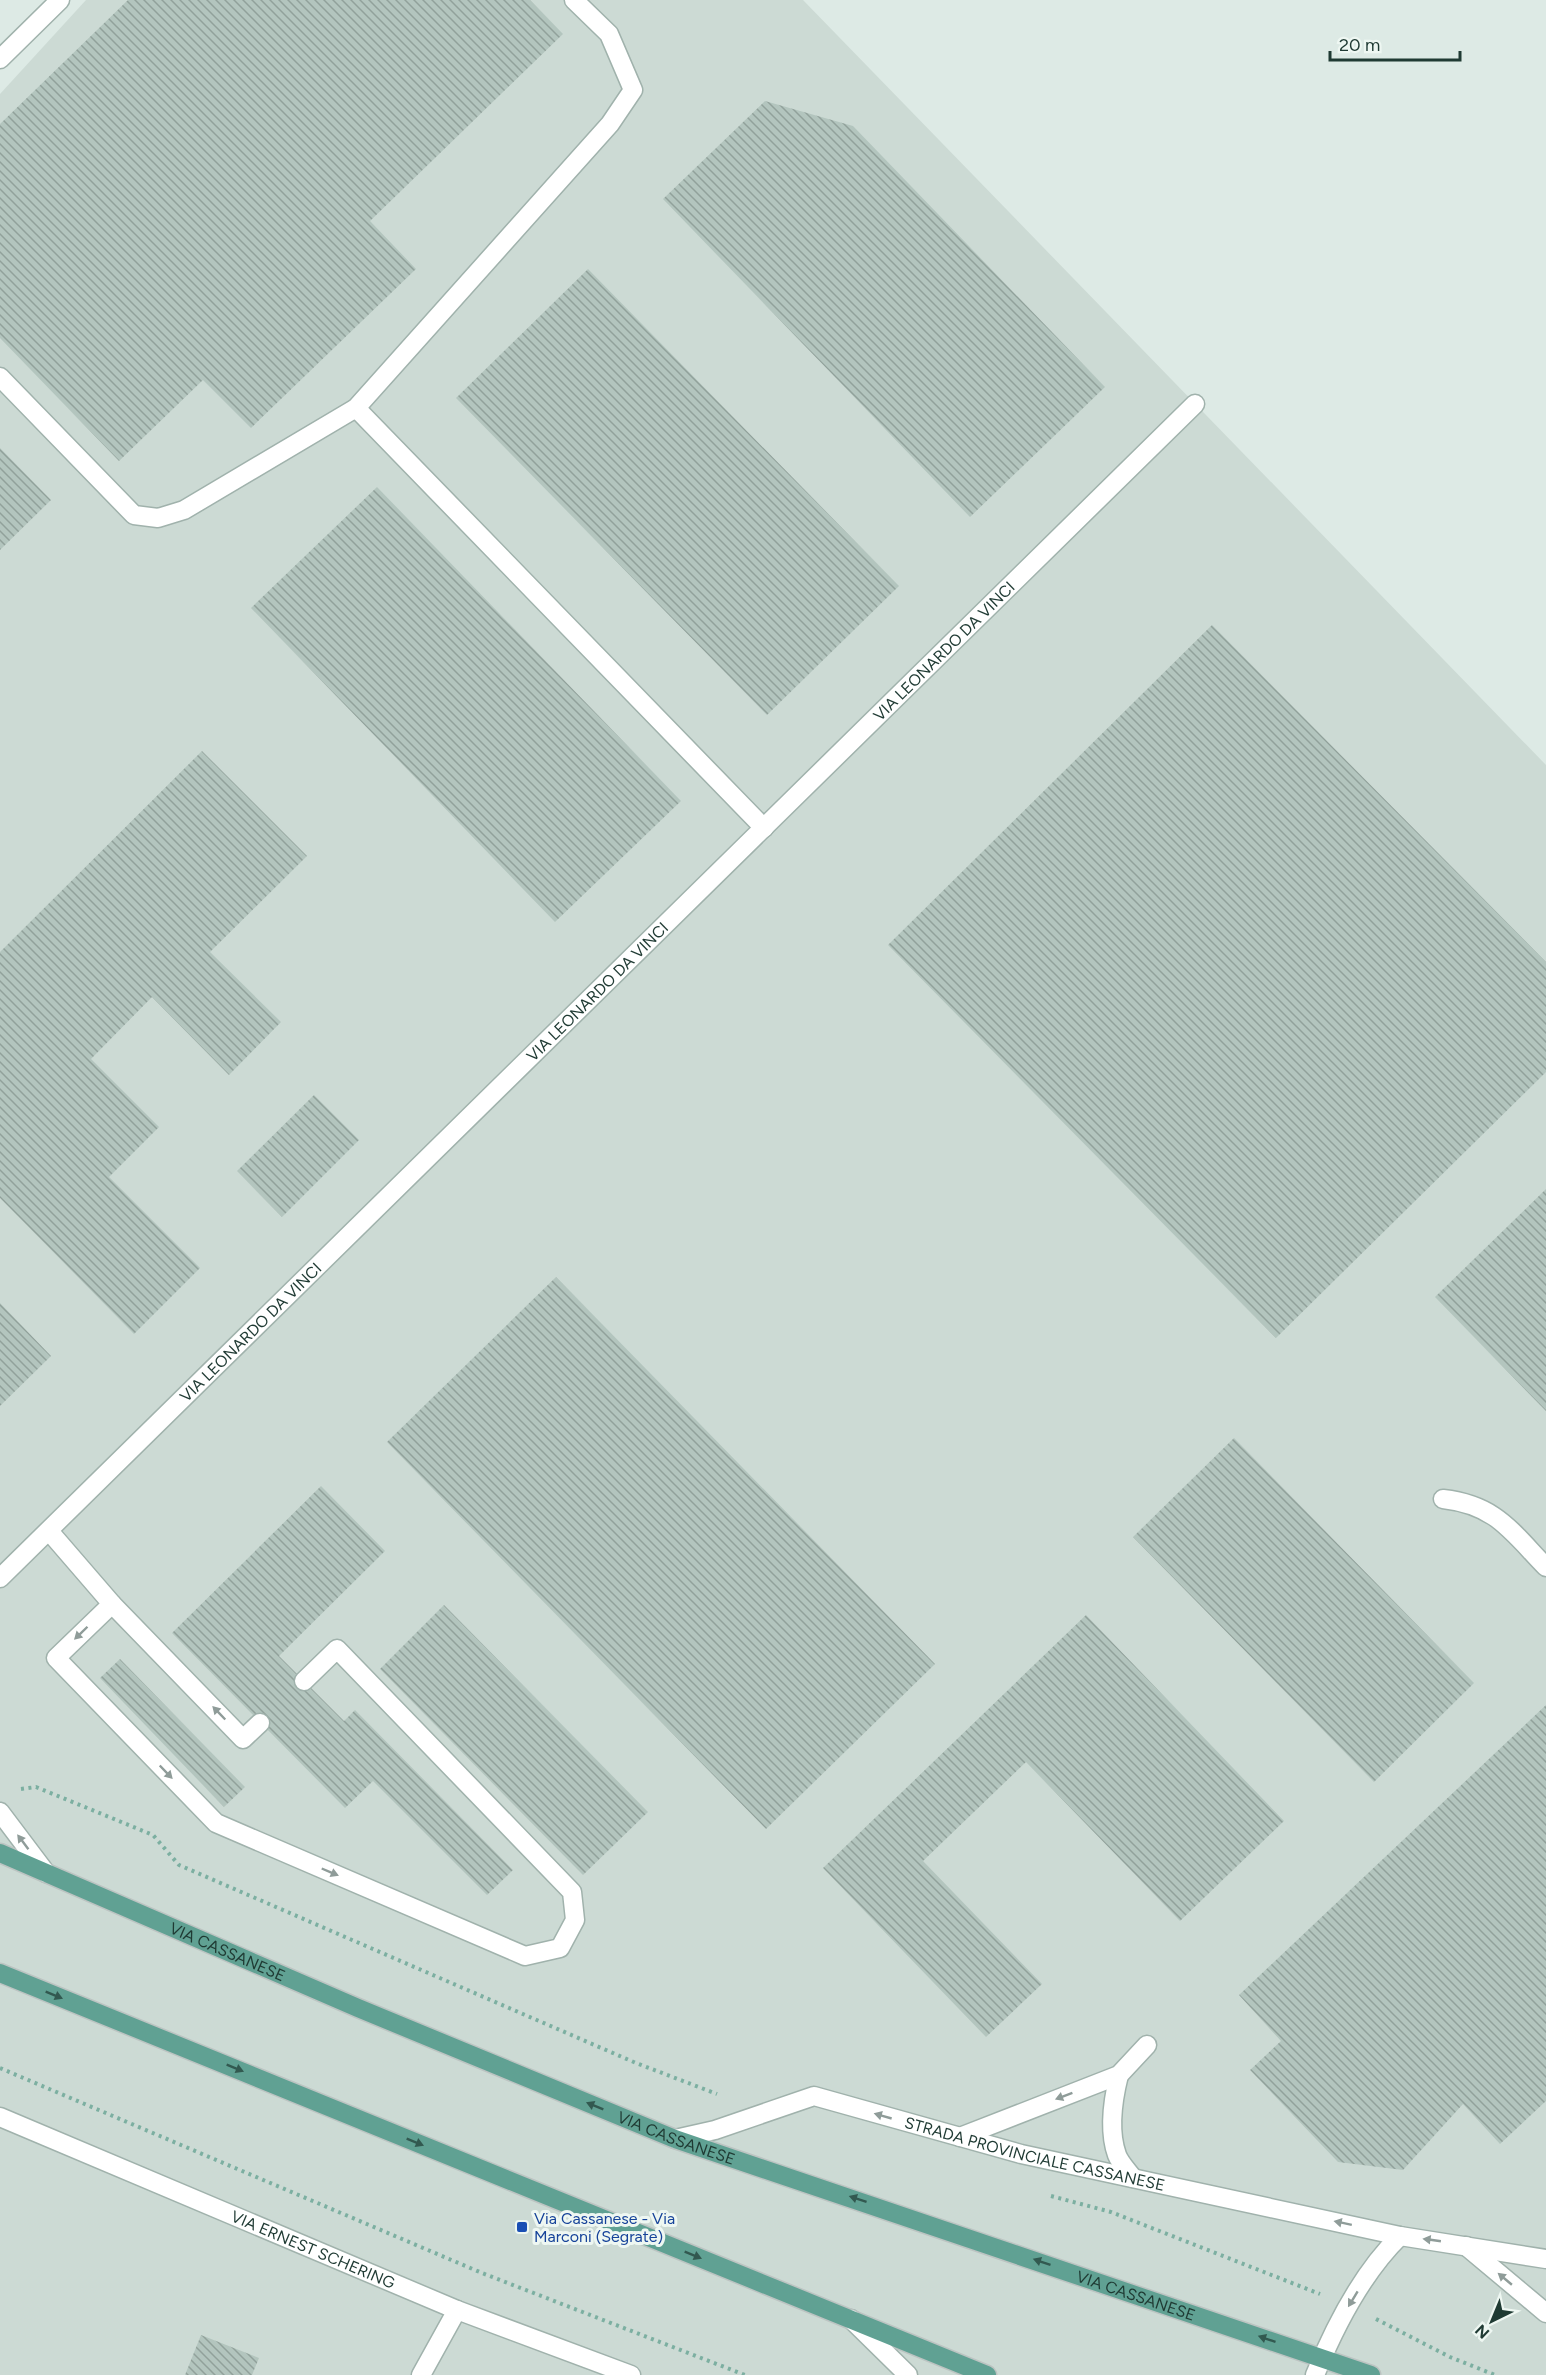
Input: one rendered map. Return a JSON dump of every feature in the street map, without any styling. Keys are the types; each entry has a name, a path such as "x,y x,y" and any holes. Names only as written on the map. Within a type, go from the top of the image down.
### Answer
{"main road":[{"name":"VIA CASSANESE","path":"0,1853 358,2008 675,2139 1319,2366 1371,2375"},
{"path":"0,1972 987,2375"}],"street":[{"path":"0,59 60,0"},
{"path":"0,377 134,515 158,518 184,510 356,408 610,124 633,90 609,34 574,0"},
{"name":"VIA LEONARDO DA VINCI","path":"0,1578 1195,404"},
{"path":"356,408 764,828"},
{"path":"1443,1499 1466,1502 1494,1514 1546,1567"},
{"path":"49,1531 112,1604 243,1739 260,1723"},
{"path":"112,1604 56,1658 216,1823 525,1956 560,1948 575,1920 572,1892 337,1649 304,1681"},
{"path":"0,1812 46,1873"},
{"path":"960,2137 1119,2075 1147,2045"},
{"path":"1119,2075 1114,2094 1113,2134 1118,2156 1133,2178"},
{"name":"STRADA PROVINCIALE CASSANESE","path":"675,2139 715,2130 814,2097 1021,2154 1400,2236 1546,2259"},
{"name":"VIA ERNEST SCHERING","path":"0,2117 457,2310 631,2375"},
{"path":"1319,2366 1349,2306 1380,2256 1400,2236"},
{"path":"1465,2245 1546,2313"},
{"path":"421,2375 457,2310"},
{"path":"851,2319 908,2375"}],"path":[{"path":"0,2068 482,2273 745,2375"}],"shaded area":[{"path":"86,0 803,0 1546,765 1546,2375 0,2375 0,94"}],"building":[{"path":"128,0 530,0 563,34 370,221 416,269 251,428 203,380 119,461 0,338 0,124"},
{"path":"765,101 853,126 1105,387 970,517 663,199"},
{"path":"588,269 899,586 767,715 456,398"},
{"path":"0,448 51,500 0,550"},
{"path":"377,487 681,801 555,922 251,608"},
{"path":"1212,625 1546,962 1546,1072 1276,1338 888,945"},
{"path":"202,751 307,856 210,952 281,1022 229,1075 152,997 91,1059 159,1127 109,1177 200,1268 134,1334 0,1198 0,952"},
{"path":"314,1095 359,1140 282,1217 237,1171"},
{"path":"1546,1189 1546,1411 1435,1297"},
{"path":"556,1277 935,1664 766,1829 387,1442"},
{"path":"0,1303 51,1356 0,1406"},
{"path":"1234,1438 1474,1683 1374,1782 1133,1537"},
{"path":"321,1486 385,1551 279,1656 344,1721 355,1710 513,1870 487,1895 373,1781 345,1808 172,1633"},
{"path":"444,1605 648,1812 583,1875 380,1669"},
{"path":"1086,1615 1284,1821 1180,1921 1026,1762 923,1861 1042,1984 986,2037 823,1868"},
{"path":"120,1659 245,1787 224,1807 100,1678"},
{"path":"1546,1705 1546,2101 1500,2144 1463,2104 1403,2170 1338,2162 1250,2070 1281,2041 1239,1995"},
{"path":"201,2335 259,2358 252,2375 185,2375"}],"place":[{"name":"Via Cassanese - Via Marconi (Segrate)","path":"522,2227"}]}
